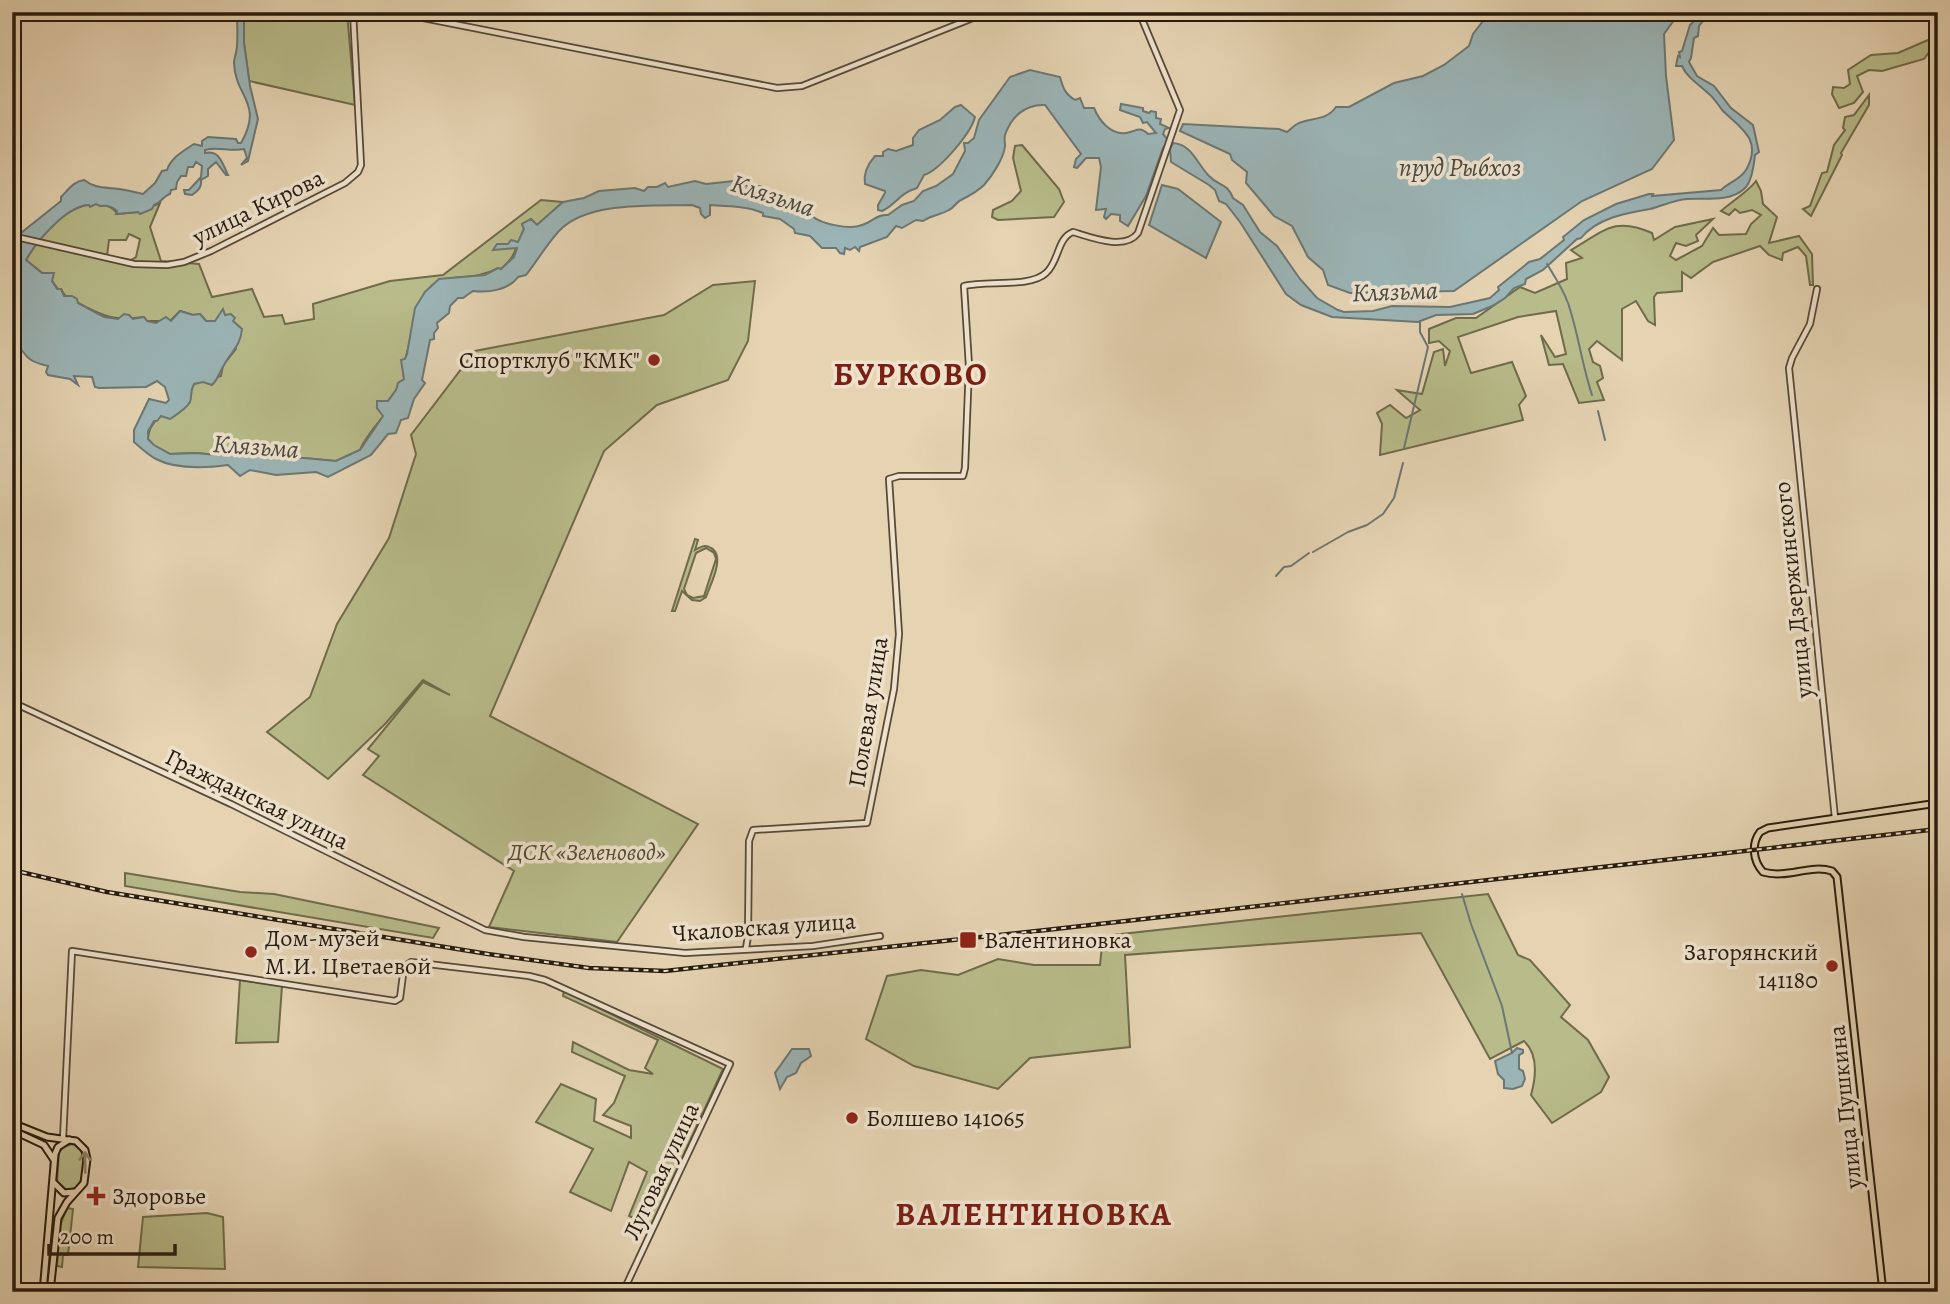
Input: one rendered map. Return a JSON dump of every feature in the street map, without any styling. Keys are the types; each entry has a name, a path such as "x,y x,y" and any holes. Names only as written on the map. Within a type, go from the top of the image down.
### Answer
{"main road":[{"path":"1835,818 1938,803"},
{"name":"улица Пушкина","path":"1835,818 1768,828 1760,832 1756,837 1756,862 1763,872 1780,875 1825,869 1832,871 1837,877 1883,1292"},
{"path":"12,1123 47,1137 80,1143 86,1153 84,1183 67,1202 58,1218 50,1292"},
{"path":"12,1130 44,1146 54,1161"},
{"path":"43,1292 54,1161 58,1147 66,1140"},
{"path":"53,1181 64,1193 77,1191"}],"street":[{"name":"улица Кирова","path":"12,236 134,264 161,266 184,262 345,183 358,172 361,165 353,12"},
{"path":"393,12 777,88 802,86 988,12"},
{"name":"Полевая улица","path":"746,948 750,841 753,830 867,824 894,689 899,634 889,479 899,476 963,476 969,366 964,286 978,282 1033,281 1046,273 1065,236 1073,232 1125,242 1138,233 1180,110 1139,12"},
{"name":"улица Дзержинского","path":"1816,289 1810,324 1789,368 1835,818"},
{"name":"Гражданская улица","path":"12,702 253,815 485,930"},
{"name":"Чкаловская улица","path":"485,930 524,937 685,953 813,946 880,936"},
{"name":"Луговая улица","path":"66,1140 72,951 395,1001 400,998 404,967 411,962 545,980 730,1064 624,1292"}],"green space":[{"path":"244,12 347,12 355,105 249,81 244,43"},
{"path":"1938,18 1938,40 1924,59 1882,71 1869,70 1857,76 1863,92 1854,103 1839,108 1832,94 1833,87 1844,88 1850,84 1848,70 1871,55 1898,53 1935,37"},
{"path":"1869,95 1869,105 1841,153 1811,216 1803,209 1810,206 1822,173 1827,172 1834,145 1845,130 1845,117 1854,115"},
{"path":"1022,145 1059,189 1064,202 1054,217 998,220 992,217 993,210 1012,201 1021,191 1013,158 1015,146"},
{"path":"1756,181 1763,204 1777,217 1769,243 1799,236 1812,254 1813,285 1810,285 1806,256 1798,247 1783,253 1782,260 1769,255 1760,246 1713,262 1691,278 1682,272 1682,291 1657,293 1654,297 1655,325 1648,321 1636,301 1622,309 1622,360 1597,341 1589,349 1593,362 1600,366 1603,378 1597,382 1604,400 1579,403 1563,364 1549,365 1541,335 1555,357 1566,354 1556,311 1518,317 1458,337 1471,373 1512,362 1526,396 1519,405 1523,420 1380,455 1382,424 1377,413 1390,405 1406,418 1420,410 1397,390 1422,394 1434,352 1443,349 1445,366 1450,351 1439,341 1429,343 1429,329 1456,318 1476,318 1520,287 1535,293 1567,279 1566,263 1582,258 1571,250 1610,228 1639,228 1652,233 1654,240 1675,227 1713,219 1696,235 1698,241 1686,246 1676,243 1670,256 1676,260 1702,246 1713,228 1719,235 1746,234 1751,224 1761,215 1752,210 1740,213 1735,209 1729,215 1721,211"},
{"path":"541,200 563,202 537,225 531,219 522,224 524,229 515,251 501,269 444,279 428,290 417,313 405,360 402,360 404,379 388,401 377,408 384,416 360,450 336,461 239,452 216,455 170,454 154,446 148,439 152,425 163,415 190,402 194,384 221,376 223,365 236,349 215,321 206,321 200,314 180,311 170,321 147,321 144,317 117,318 95,312 68,298 26,260 47,231 76,208 99,204 110,207 117,214 138,212 160,203 150,227 161,261 199,264 212,297 252,289 264,317 282,315 285,324 314,319 313,304 390,281 443,275","holes":["129,234 140,239 136,257 131,260 107,256 109,240 126,240"]},
{"name":"ДСК «Зеленовод»","path":"755,281 748,341 728,380 657,405 604,451 490,716 698,824 617,942 489,927 514,871 363,775 379,756 368,749 423,682 450,695 423,680 386,723 328,779 267,732 310,697 337,624 389,538 416,454 411,435 475,351 664,315 713,285"},
{"path":"695,539 698,540 695,550 707,546 715,552 717,557 713,578 706,597 700,601 692,600 682,591 675,611 672,611","holes":["706,548 714,553 716,559 704,596 693,598 687,595 684,589 696,553"]},
{"path":"125,873 240,892 274,894 439,928 433,938 125,886"},
{"path":"1488,894 1518,955 1530,960 1570,1005 1561,1017 1588,1040 1609,1077 1601,1092 1552,1123 1531,1095 1535,1066 1529,1046 1524,1041 1490,1059 1421,933 1125,955 1130,1047 1030,1058 998,1089 914,1066 866,1039 887,976 921,970 958,975 998,959 1034,965 1100,965 1103,936"},
{"path":"240,980 282,986 278,1042 236,1043"},
{"path":"564,991 723,1069 651,1226 629,1216 647,1172 629,1162 611,1211 570,1192 593,1149 536,1122 561,1084 596,1099 594,1121 631,1138 631,1126 603,1115 614,1103 625,1076 572,1052 573,1042 629,1070 653,1074 645,1068 658,1040 563,996"},
{"path":"72,1144 81,1150 83,1168 78,1185 75,1189 67,1190 57,1182 59,1153 63,1147"},
{"path":"67,1208 73,1209 68,1255 63,1255 62,1267 57,1266 60,1225"},
{"path":"207,1213 223,1217 225,1269 138,1267 143,1217"}],"water":[{"name":"Клязьма","path":"237,12 244,12 244,43 258,119 248,161 241,165 247,158 244,149 205,150 205,153 217,155 228,175 216,162 208,169 208,176 201,180 198,190 192,195 185,194 184,190 189,190 201,177 202,166 196,162 193,167 188,167 186,176 181,176 176,189 171,190 170,194 152,209 140,214 116,214 117,211 111,207 96,204 80,207 53,226 26,260 42,273 54,273 52,281 64,296 72,296 78,303 104,317 118,319 124,314 133,319 144,317 147,321 156,323 166,317 171,321 180,311 200,314 206,321 215,321 223,309 225,315 231,314 235,318 233,321 242,329 240,340 212,385 203,382 194,384 190,402 186,407 170,419 161,416 148,431 148,439 170,454 216,455 239,452 336,461 360,450 383,416 377,408 377,401 388,401 398,383 404,379 401,360 405,359 407,354 415,308 425,292 439,279 485,275 501,269 514,257 517,248 493,250 497,244 508,244 511,240 518,242 524,229 522,224 531,219 537,225 563,202 584,198 599,191 635,188 644,191 648,187 665,183 668,187 695,181 706,184 734,181 748,186 761,186 801,210 805,206 812,216 822,221 843,226 862,225 914,201 923,191 953,174 965,151 964,143 974,138 979,120 1010,77 1030,70 1060,77 1063,88 1069,95 1075,100 1080,98 1084,108 1094,108 1102,122 1115,132 1126,133 1140,129 1148,134 1156,133 1147,122 1143,123 1140,117 1120,110 1121,104 1143,108 1143,111 1149,113 1156,112 1156,118 1161,119 1160,124 1169,128 1165,129 1163,134 1169,141 1163,148 1146,196 1128,226 1120,221 1120,215 1111,214 1106,219 1106,209 1096,210 1101,167 1099,158 1086,158 1077,168 1074,167 1081,154 1045,105 1025,109 1015,117 1005,135 1000,161 979,190 946,212 923,221 916,220 902,228 896,226 887,237 860,247 859,251 855,247 850,250 845,248 844,254 836,248 822,248 810,236 795,233 794,229 780,219 744,208 710,205 710,215 705,218 700,208 692,205 621,207 586,214 559,231 526,275 498,290 473,291 463,298 458,298 450,306 449,313 437,323 434,339 430,340 422,380 425,383 414,399 408,418 401,420 396,433 388,434 371,455 328,477 316,472 276,475 250,470 240,476 228,465 192,467 164,463 150,456 134,442 134,430 149,399 166,403 169,400 165,387 157,381 146,387 99,388 95,387 92,377 74,376 78,385 70,379 48,375 48,366 29,358 12,342 16,338 15,330 12,329 12,249 21,233 61,201 61,197 71,186 84,180 97,186 143,194 155,183 162,171 167,170 174,158 194,144 202,146 202,141 208,137 236,139 241,143 250,118 234,63 237,48"},
{"name":"пруд Рыбхоз","path":"1490,12 1680,12 1664,34 1674,140 1652,169 1582,201 1454,291 1350,293 1328,285 1323,270 1308,257 1292,226 1274,216 1246,183 1247,172 1232,160 1230,154 1180,131 1183,124 1279,129 1287,132 1300,123 1325,116 1336,107 1349,107 1394,83 1423,76 1444,65 1469,46 1473,34"},
{"path":"1703,12 1710,12 1699,26 1689,62 1697,76 1714,86 1731,108 1753,125 1759,152 1755,155 1747,186 1732,196 1682,200 1604,221 1577,239 1543,270 1526,279 1525,284 1514,288 1492,306 1473,314 1436,315 1418,322 1332,317 1301,305 1286,294 1240,222 1226,204 1219,201 1215,190 1171,162 1170,149 1173,143 1189,150 1208,175 1243,205 1260,232 1277,246 1317,298 1338,310 1373,311 1392,306 1450,307 1490,298 1499,290 1498,287 1529,262 1540,259 1584,220 1616,204 1649,194 1653,194 1652,196 1721,190 1744,173 1751,160 1752,151 1748,136 1711,96 1690,78 1682,66 1676,66 1690,25"},
{"path":"961,105 975,117 961,141 946,159 924,175 917,188 882,211 878,210 885,191 865,184 865,172 872,159 875,156 883,156 883,152 888,149 896,151 913,145 913,138 919,130 940,120"},
{"path":"1162,185 1178,189 1221,222 1206,258 1149,225"},
{"path":"1517,1048 1523,1050 1519,1055 1519,1069 1523,1071 1525,1079 1522,1086 1504,1088 1504,1080 1498,1074 1495,1061"},
{"path":"792,1049 809,1049 811,1056 801,1063 796,1073 787,1077 780,1089 775,1073"}],"waterway":[{"path":"1547,264 1568,303 1592,395"},
{"path":"1404,448 1428,347 1420,332 1420,321"},
{"path":"1598,411 1605,440"},
{"path":"1313,552 1383,514 1394,498 1403,463"},
{"path":"1276,576 1284,567 1291,566 1309,553"},
{"path":"1462,894 1502,1006 1512,1053"}],"railway":[{"path":"12,870 107,892 488,954 589,968 665,971 1938,829"}],"place":[{"name":"Спортклуб \"КМК\"","path":"654,360"},
{"name":"Валентиновка","path":"968,940"},
{"name":"Дом-музей М.И. Цветаевой","path":"251,952"},
{"name":"Загорянский 141180","path":"1832,966"},
{"name":"Болшево 141065","path":"852,1118"},
{"name":"Здоровье","path":"96,1196"}],"district":[{"name":"БУРКОВО","path":"911,374"},
{"name":"ВАЛЕНТИНОВКА","path":"1034,1214"}]}
